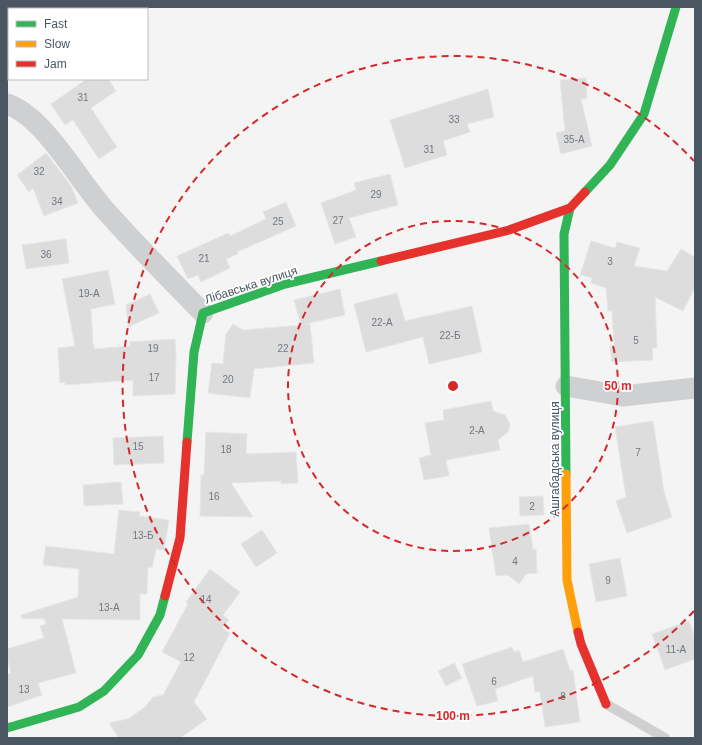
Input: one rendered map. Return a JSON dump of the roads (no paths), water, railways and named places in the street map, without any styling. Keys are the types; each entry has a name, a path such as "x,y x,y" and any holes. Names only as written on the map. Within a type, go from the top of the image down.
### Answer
{"street":[{"name":"Лібавська вулиця","path":"7,728 79,707 104,691 138,655 160,615 180,538 194,352 203,313 285,284 508,230 570,208 610,165 644,114 676,7"},
{"path":"7,104 18,107 37,123 104,209 203,313"},
{"name":"Ашгабадська вулиця","path":"570,208 564,234 568,580 581,644 606,704"},
{"path":"566,386 623,396 695,388"}],"lane":[{"path":"606,704 665,738"}]}
